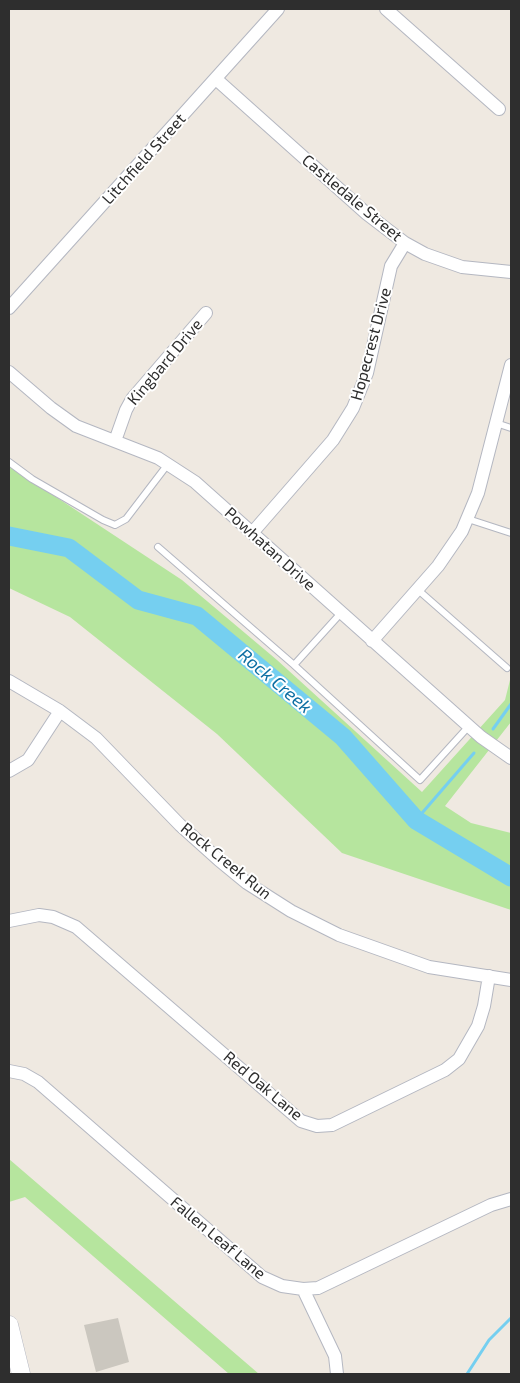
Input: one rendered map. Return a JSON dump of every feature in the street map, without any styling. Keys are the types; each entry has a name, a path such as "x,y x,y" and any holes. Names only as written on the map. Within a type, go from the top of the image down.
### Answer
{"main road":[{"path":"9,1324 21,1374"}],"street":[{"name":"Litchfield Street","path":"9,308 278,9"},
{"path":"386,9 499,109"},
{"name":"Castledale Street","path":"216,79 367,214 405,243 425,254 462,267 511,272"},
{"name":"Hopecrest Drive","path":"252,532 333,440 353,408 366,373 391,266 405,243"},
{"name":"Kingbard Drive","path":"115,442 126,410 132,399 206,313"},
{"path":"372,641 418,589 452,546 468,519 478,493 511,365"},
{"name":"Powhatan Drive","path":"9,372 51,408 76,426 138,449 168,464 195,482 469,726 511,758"},
{"name":"Rock Creek Run","path":"9,681 60,711 96,738 180,825 219,860 247,882 291,911 339,935 429,967 511,980"},
{"path":"9,771 28,760 60,711"},
{"name":"Red Oak Lane","path":"9,921 40,915 53,917 76,927 301,1121 317,1126 332,1125 445,1070 459,1059 478,1026 484,1006 489,976"},
{"name":"Fallen Leaf Lane","path":"9,1071 24,1074 38,1082 262,1277 282,1286 303,1289 318,1288 491,1205 511,1199"},
{"path":"303,1289 335,1356 337,1374"}],"lane":[{"path":"496,423 511,428"},
{"path":"9,462 87,511 115,525 126,519 168,464"},
{"path":"468,519 511,533"},
{"path":"158,546 294,665 420,780 469,726"},
{"path":"418,589 507,668"},
{"path":"294,665 341,613"}],"green space":[{"path":"9,466 182,580 277,660 422,792 505,700 511,676 511,722 445,806 471,823 511,833 511,910 342,853 217,734 70,617 9,588"},
{"path":"9,1159 259,1374 229,1374 25,1197 9,1202"}],"building":[{"path":"118,1318 129,1362 96,1372 84,1325"}],"waterway":[{"name":"Rock Creek","path":"9,536 69,548 138,600 197,616 343,737 416,820 511,877"},
{"path":"493,729 511,704"},
{"path":"416,820 474,753"},
{"path":"467,1374 489,1340 511,1318"}]}
